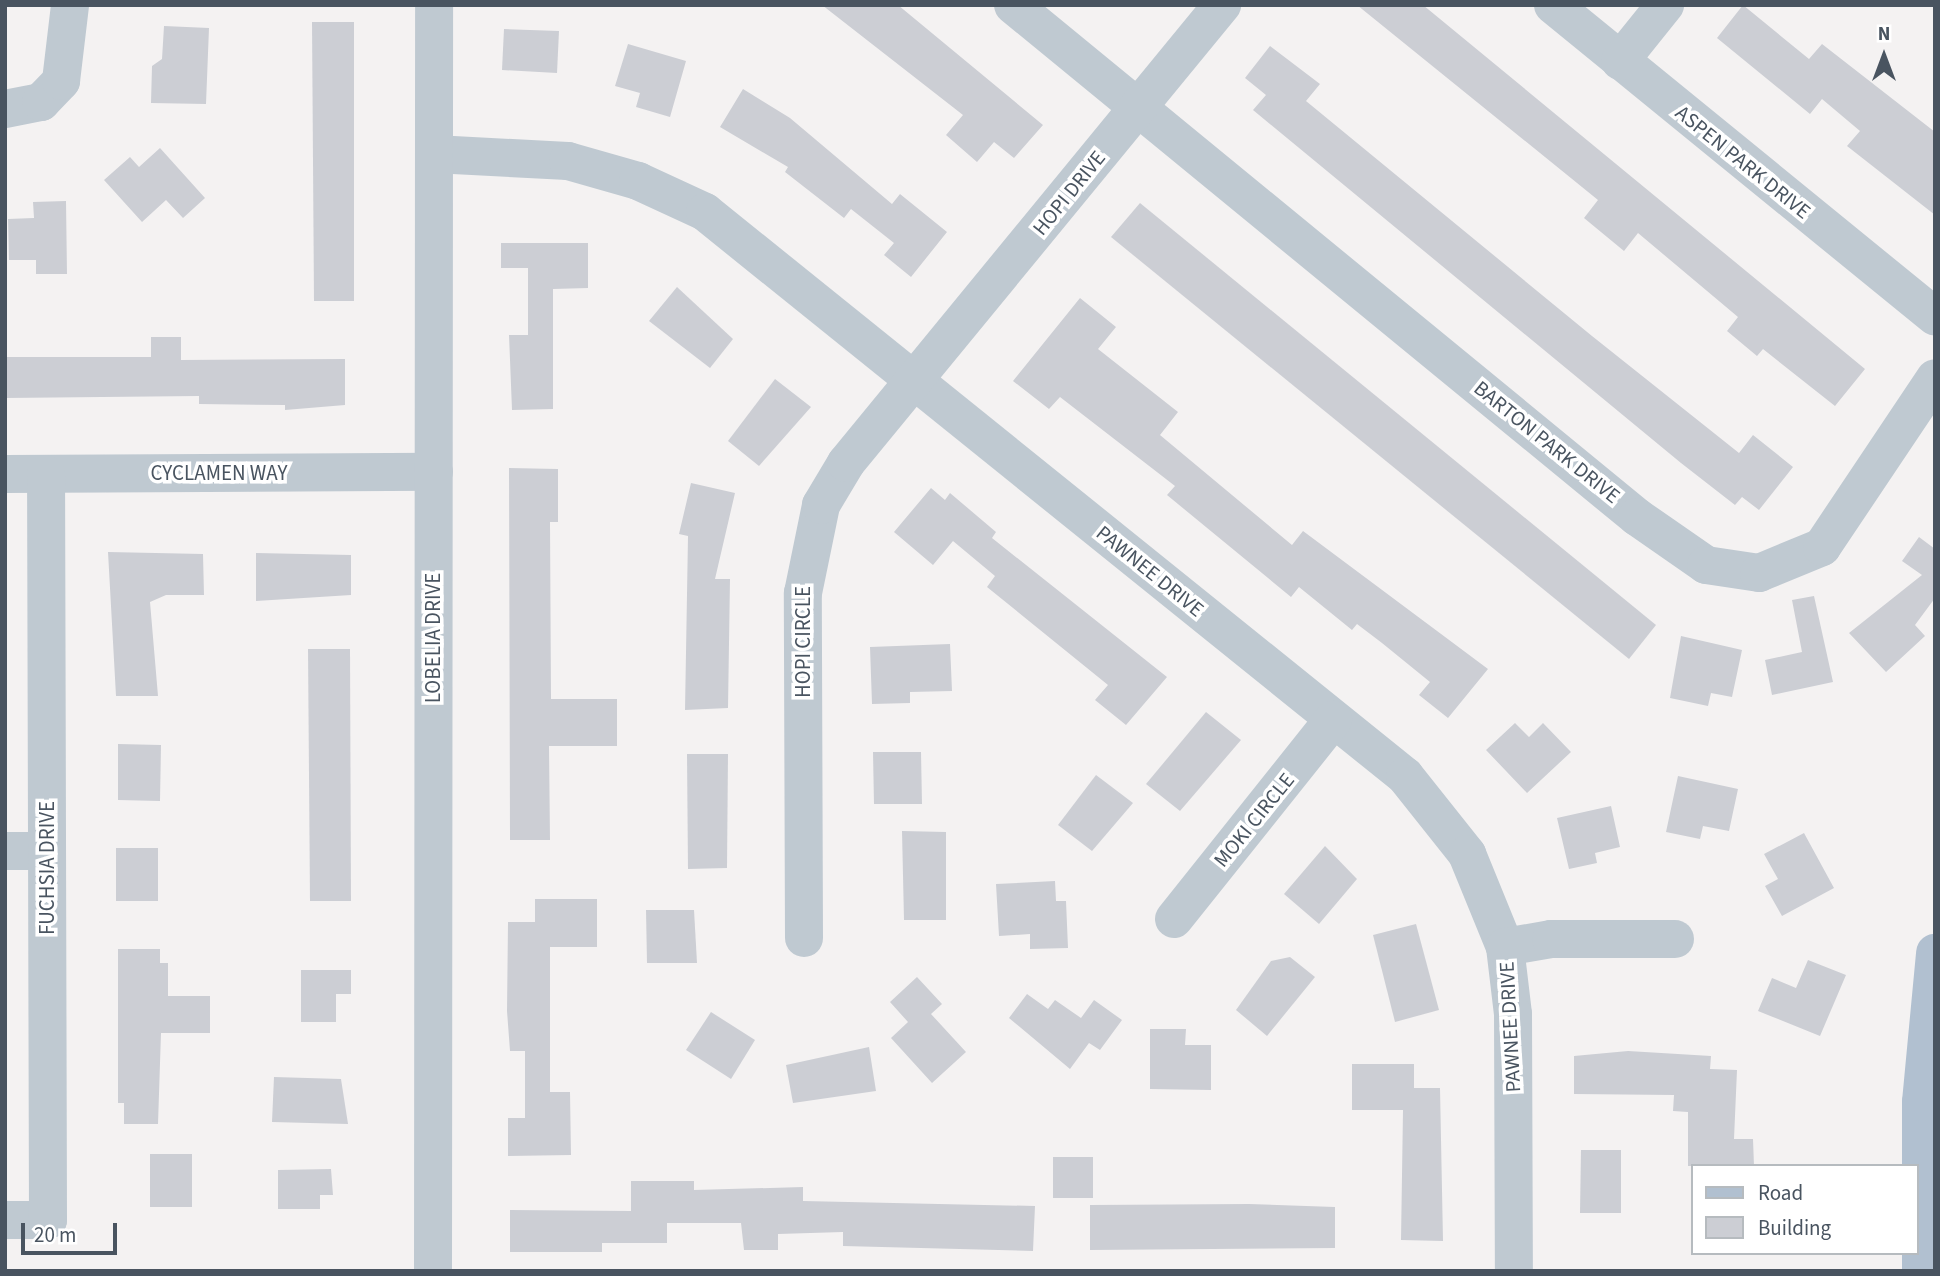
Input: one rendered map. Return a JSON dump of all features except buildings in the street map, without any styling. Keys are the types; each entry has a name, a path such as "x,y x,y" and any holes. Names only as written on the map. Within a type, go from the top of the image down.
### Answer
{"main road":[{"path":"1921,1271 1922,1102 1935,953"}],"street":[{"path":"5,109 52,94 66,67 70,5"},
{"name":"LOBELIA DRIVE","path":"433,1271 434,5"},
{"name":"BARTON PARK DRIVE","path":"1013,5 1637,517 1706,565 1759,573 1822,547 1935,378"},
{"name":"HOPI DRIVE","path":"916,381 1222,5"},
{"name":"ASPEN PARK DRIVE","path":"1553,5 1935,317"},
{"path":"1620,61 1665,5"},
{"name":"PAWNEE DRIVE","path":"434,154 568,161 672,195 735,232 1405,776 1449,826 1483,884 1505,947 1513,1014 1514,1271"},
{"name":"HOPI CIRCLE","path":"804,938 807,550 832,484 916,381"},
{"name":"CYCLAMEN WAY","path":"5,474 434,472"},
{"name":"FUCHSIA DRIVE","path":"5,1220 48,1220 46,474"},
{"name":"MOKI CIRCLE","path":"1174,919 1334,720"},
{"path":"5,851 47,851"},
{"path":"1505,947 1551,939 1675,939"}]}
